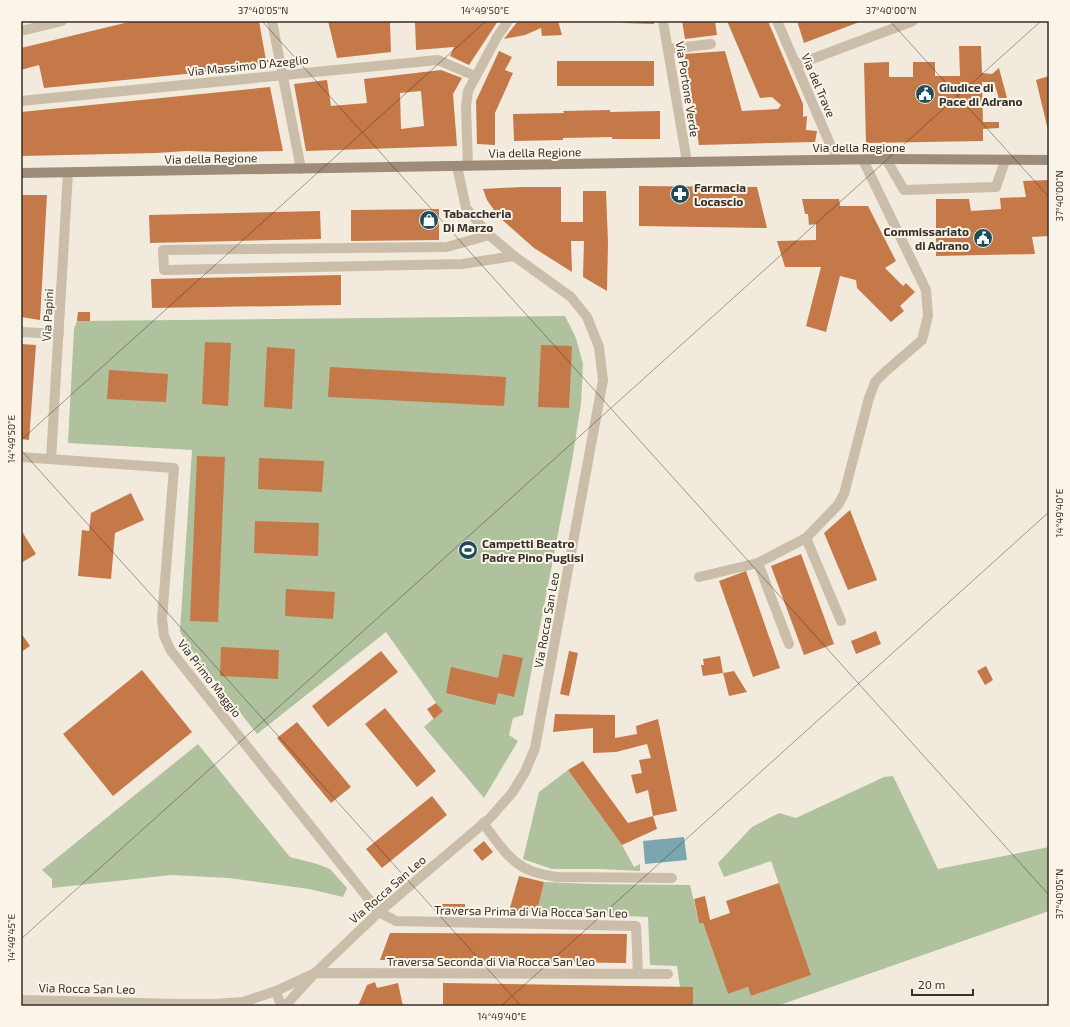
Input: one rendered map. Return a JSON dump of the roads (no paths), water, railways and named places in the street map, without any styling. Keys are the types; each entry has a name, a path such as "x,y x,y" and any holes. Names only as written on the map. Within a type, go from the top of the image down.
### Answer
{"main road":[{"name":"Via della Regione","path":"21,173 886,159 1005,161 1049,160"}],"street":[{"path":"21,31 48,23 62,21"},
{"path":"272,21 300,169"},
{"path":"468,166 466,107 468,91 497,37 508,21"},
{"name":"Via Portone Verde","path":"663,21 687,162"},
{"name":"Via del Trave","path":"777,21 838,160"},
{"path":"796,65 913,21"},
{"path":"668,49 710,44"},
{"name":"Via Massimo D'Azeglio","path":"21,101 438,60 475,76"},
{"path":"886,159 904,190 996,187 1005,161"},
{"path":"700,577 758,563 806,538 838,506 844,494 869,398 875,382 922,340 928,316 926,290 862,160"},
{"name":"Via Rocca San Leo","path":"285,1006 314,973 379,912 490,818 512,793 525,772 535,748 603,380 599,347 587,317 571,297 514,256 489,235 466,208 457,166"},
{"name":"Via Papini","path":"51,459 68,173"},
{"path":"489,235 447,247 163,250 164,270 462,264 514,256"},
{"path":"21,332 59,334"},
{"name":"Via Primo Maggio","path":"21,457 174,468 162,619 166,641 171,651 379,912"},
{"path":"806,538 841,621"},
{"path":"758,563 789,644"},
{"path":"483,823 505,852 527,870 539,874 557,877 672,878"},
{"name":"Traversa Prima di Via Rocca San Leo","path":"379,912 396,921 636,926 638,974"},
{"name":"Via Rocca San Leo","path":"21,1000 214,1004 243,1002 276,991 314,973"},
{"name":"Traversa Seconda di Via Rocca San Leo","path":"314,973 668,974"},
{"path":"276,991 281,1006"}],"water":[{"path":"684,837 687,860 645,864 643,841"}],"place":[{"name":"Giudice di Pace di Adrano","path":"925,94"},
{"name":"Farmacia Locascio","path":"680,194"},
{"name":"Tabaccheria Di Marzo","path":"429,220"},
{"name":"Commissariato di Adrano","path":"983,238"},
{"name":"Campetti Beatro Padre Pino Puglisi","path":"468,550"}]}
